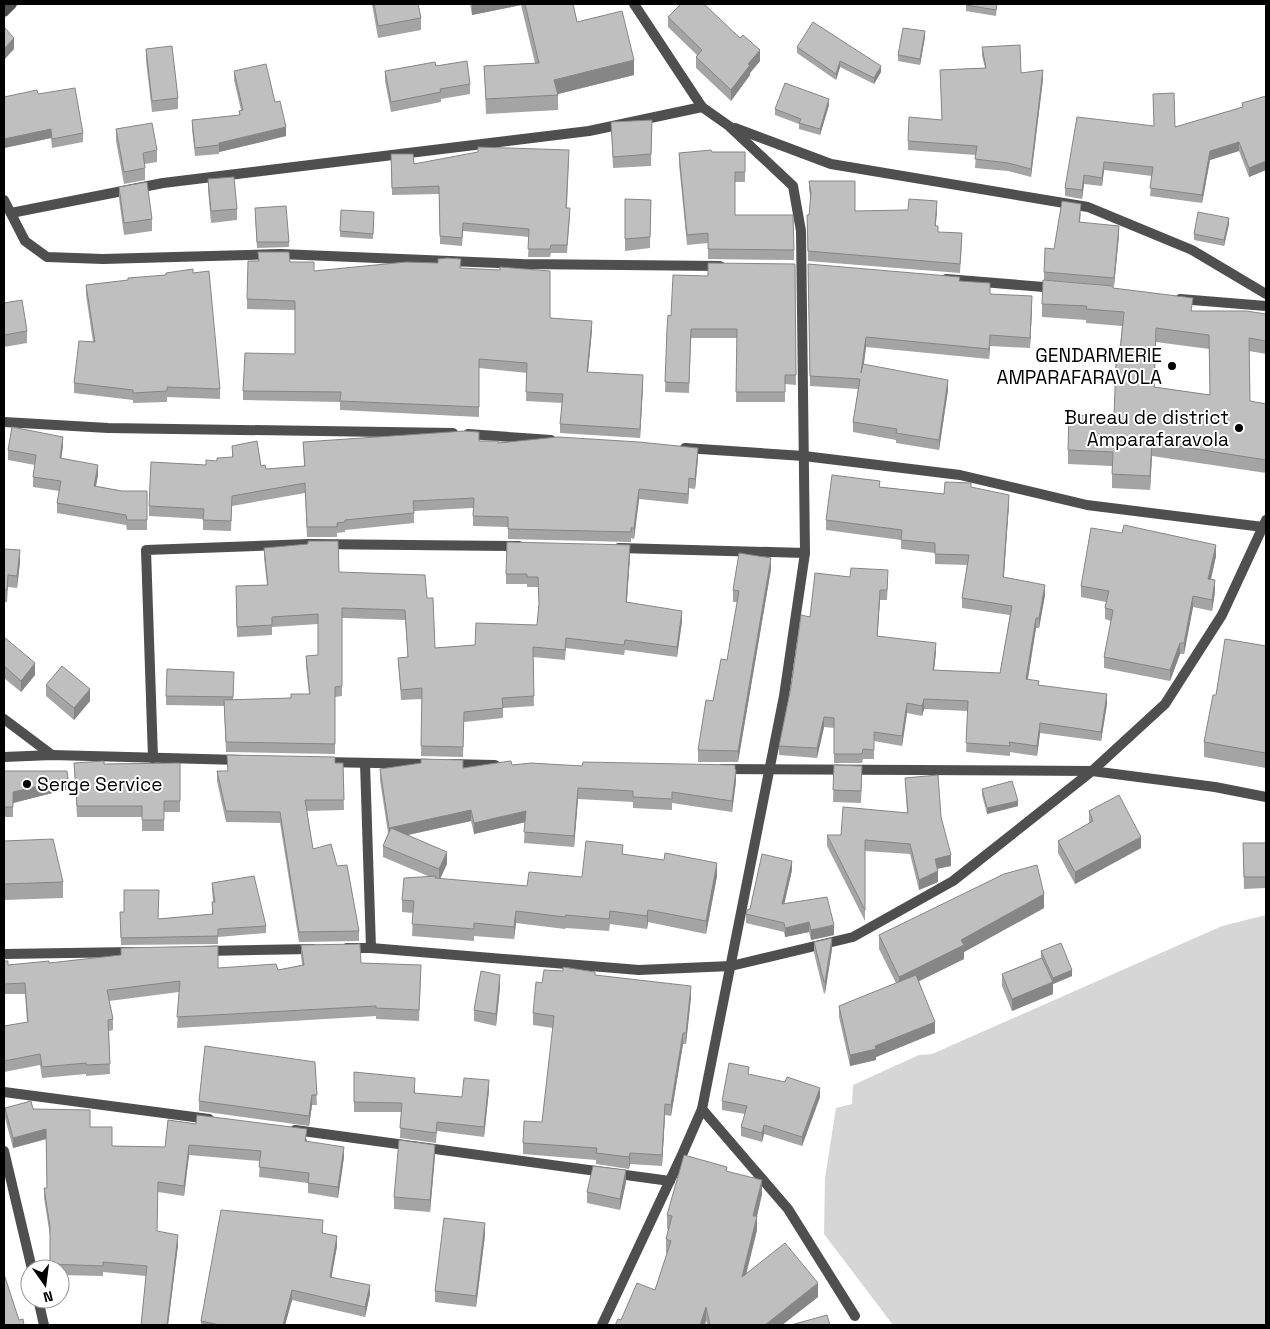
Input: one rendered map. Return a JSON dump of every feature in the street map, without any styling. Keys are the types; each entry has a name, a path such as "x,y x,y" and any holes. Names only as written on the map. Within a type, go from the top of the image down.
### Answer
{"street":[{"path":"4,12 12,4"},
{"path":"602,1325 702,1109 784,696 805,553 801,231 794,186 729,126 702,108 634,4"},
{"path":"11,213 163,183 589,131 702,108"},
{"path":"729,126 831,164 1088,207 1192,250 1266,294"},
{"path":"4,200 25,241 47,257 103,259 280,254 522,264 734,266"},
{"path":"940,278 1068,289"},
{"path":"1167,298 1266,306"},
{"path":"4,422 108,428 435,432 565,441"},
{"path":"341,948 371,948 639,970 731,966 853,937 953,881 1092,771 1165,704 1222,616 1264,523 1086,505 960,475 804,456 674,448"},
{"path":"153,758 146,550 309,544 525,546"},
{"path":"605,548 805,553"},
{"path":"4,719 52,755"},
{"path":"4,757 52,755 249,760"},
{"path":"307,761 503,765"},
{"path":"365,763 371,948"},
{"path":"710,769 1092,771 1215,787 1266,797"},
{"path":"192,951 321,949"},
{"path":"4,954 143,952"},
{"path":"4,1092 220,1120"},
{"path":"702,1109 788,1209 855,1316"},
{"path":"289,1129 670,1181"},
{"path":"4,1151 30,1259"},
{"path":"40,1309 44,1325"}],"shaded area":[{"path":"1266,915 1266,1325 893,1325 824,1234 825,1178 836,1108 852,1104 853,1085 919,1055 932,1054 1222,926"}],"building":[{"path":"374,4 418,4 421,18 378,26"},
{"path":"525,4 573,4 577,22 622,11 634,60 554,80 558,95 486,99 484,66 539,63"},
{"path":"681,4 704,4 740,38 743,35 760,50 731,90 696,57 702,50 668,17"},
{"path":"966,4 997,4 996,10"},
{"path":"813,22 881,66 874,78 840,61 836,74 797,47"},
{"path":"4,27 14,38 4,49"},
{"path":"903,28 925,31 920,59 898,55"},
{"path":"1020,45 1021,73 1043,70 1031,169 1008,163 975,159 977,146 908,141 909,117 942,120 940,70 986,68 982,47"},
{"path":"172,46 178,98 152,101 146,49"},
{"path":"467,61 470,84 440,89 441,92 391,102 385,71 435,62 436,66"},
{"path":"266,64 275,102 280,101 286,127 219,143 219,145 195,148 192,120 240,115 239,111 243,110 234,71"},
{"path":"785,83 829,99 820,129 799,123 801,119 775,109"},
{"path":"75,88 83,133 52,139 51,129 4,139 4,97 37,90 38,94"},
{"path":"1174,93 1175,127 1243,107 1242,103 1266,96 1266,161 1249,168 1239,142 1210,151 1202,195 1150,188 1153,167 1104,162 1102,178 1084,175 1082,190 1065,188 1077,117 1154,126 1153,94"},
{"path":"652,120 651,154 613,157 611,122"},
{"path":"152,123 157,150 143,153 145,168 124,172 116,129"},
{"path":"478,147 569,150 566,208 570,208 567,245 551,245 550,249 528,249 529,229 463,223 462,238 440,236 439,186 392,188 391,154 413,154 414,164 478,152"},
{"path":"711,150 712,152 745,152 745,172 735,172 735,215 793,215 794,250 708,249 708,233 687,235 679,153"},
{"path":"234,177 237,209 211,211 208,179"},
{"path":"809,181 855,181 855,211 908,210 909,199 937,201 935,226 938,226 938,232 962,233 960,264 808,251 807,215 809,215 811,193"},
{"path":"147,182 152,219 124,223 119,187"},
{"path":"625,199 651,200 650,237 625,239"},
{"path":"1062,201 1081,204 1079,222 1119,226 1114,278 1044,272 1045,248 1054,249"},
{"path":"286,206 289,242 257,242 255,208"},
{"path":"341,210 374,212 373,234 340,231"},
{"path":"1198,212 1229,218 1224,240 1194,234"},
{"path":"258,252 289,252 290,262 314,262 314,271 406,262 438,263 438,259 447,258 461,259 460,268 500,270 500,267 550,271 550,318 592,321 587,372 643,375 640,429 560,424 563,394 526,392 527,363 479,359 479,407 340,401 341,392 243,391 245,353 295,354 295,301 247,299 248,261 259,261"},
{"path":"708,263 795,264 796,375 785,375 785,392 736,392 737,329 691,329 689,383 665,382 668,315 671,316 673,275 708,276"},
{"path":"808,264 960,277 959,281 990,283 990,294 1032,296 1030,338 990,335 989,349 866,337 861,373 863,364 948,380 939,440 896,433 897,429 853,422 860,379 810,376"},
{"path":"193,269 193,273 209,271 220,389 167,387 167,391 133,393 133,390 74,383 79,341 95,342 86,285 128,280 128,278 166,275 166,273"},
{"path":"1043,280 1113,286 1113,288 1193,298 1191,311 1246,311 1266,314 1266,341 1249,338 1250,401 1266,404 1266,460 1152,442 1150,476 1112,474 1113,452 1068,450 1069,415 1114,416 1116,361 1119,361 1124,312 1086,309 1087,306 1042,304","holes":["1156,328 1209,335 1210,395 1154,387"]},
{"path":"22,300 27,331 4,335 4,303"},
{"path":"12,427 63,437 60,458 98,465 94,486 122,491 147,491 147,520 127,520 126,515 57,503 61,481 33,477 36,455 8,450"},
{"path":"465,431 479,432 479,441 498,441 498,443 558,437 698,448 695,479 689,478 688,494 639,489 634,528 631,528 631,532 508,529 508,517 473,516 474,498 413,501 414,513 345,520 345,522 337,523 337,527 307,527 305,483 232,496 231,521 203,520 204,509 149,506 151,462 206,465 206,460 217,461 217,458 233,457 232,446 257,441 261,466 265,465 266,469 305,466 303,442"},
{"path":"832,475 880,481 879,487 944,494 945,482 971,483 971,487 1009,495 1003,577 1045,585 1039,618 1036,618 1026,679 1039,681 1038,685 1107,694 1101,732 1040,723 1037,746 1009,742 1010,746 966,743 968,701 924,699 922,706 907,703 902,736 874,732 874,750 863,749 862,754 834,754 834,718 824,717 817,748 779,746 791,687 801,615 810,617 815,573 850,577 851,568 888,570 887,590 880,590 877,636 936,643 933,670 1000,673 1012,606 962,598 969,555 935,554 935,543 901,540 902,530 826,520"},
{"path":"1124,525 1216,545 1208,579 1215,580 1212,600 1193,596 1184,643 1180,643 1170,670 1104,657 1113,610 1105,608 1109,591 1081,586 1091,528 1122,533"},
{"path":"308,541 338,541 339,572 425,575 427,598 433,598 435,648 475,645 476,623 537,625 539,603 538,577 527,577 527,574 506,574 507,542 630,545 626,602 682,611 677,647 625,640 624,645 566,638 565,650 533,647 534,696 502,698 503,708 464,712 463,747 421,746 422,688 401,690 398,658 408,657 405,610 342,608 342,686 335,687 335,744 226,742 224,700 291,698 291,694 310,694 306,656 318,655 318,614 272,617 272,625 237,627 236,586 268,585 264,548 308,544"},
{"path":"4,549 20,550 17,576 8,575 7,590 4,590"},
{"path":"739,553 771,558 738,751 698,750 706,700 713,701 721,659 727,660 739,591 733,590"},
{"path":"4,637 35,663 21,681 4,666"},
{"path":"1225,639 1266,646 1266,753 1204,742 1213,695 1216,695"},
{"path":"62,666 90,689 74,708 46,685"},
{"path":"167,669 234,672 233,697 166,696"},
{"path":"227,755 335,757 335,763 343,763 344,800 305,800 313,849 331,844 337,866 347,865 359,931 299,932 280,812 226,811 217,771 228,771"},
{"path":"421,759 463,760 463,768 511,761 512,765 531,763 582,766 583,762 735,765 736,770 732,801 672,792 672,799 633,797 633,791 578,788 574,836 524,832 526,811 474,823 471,810 389,828 380,769 421,763"},
{"path":"104,761 104,764 180,763 180,801 164,801 164,820 142,820 142,806 77,806 74,763"},
{"path":"834,765 862,766 861,791 833,790"},
{"path":"4,771 67,771 68,779 13,792 13,807 4,807"},
{"path":"938,775 941,817 951,855 935,859 938,871 919,880 910,844 865,840 865,910 827,835 841,835 843,807 908,813 905,778"},
{"path":"1012,781 1018,801 987,808 982,789"},
{"path":"1119,795 1141,837 1075,872 1058,841 1093,821 1089,811"},
{"path":"391,828 447,852 439,869 383,846"},
{"path":"53,839 63,882 4,884 4,841"},
{"path":"586,841 623,845 622,854 664,860 665,853 717,863 706,921 648,910 647,916 610,911 609,919 566,915 565,917 516,911 514,927 474,923 474,929 412,924 414,901 402,900 404,878 436,876 435,878 527,886 529,872 582,877"},
{"path":"1243,843 1266,843 1266,877 1244,877"},
{"path":"762,854 792,861 782,904 827,897 834,925 811,930 809,922 785,928 784,923 746,914 747,910 750,909"},
{"path":"1037,865 1044,894 961,940 964,945 899,977 879,935 1004,874"},
{"path":"254,876 266,926 218,929 218,936 121,938 120,912 124,912 124,890 159,890 158,919 213,914 212,902 215,902 212,883"},
{"path":"832,938 825,982 824,982 814,942"},
{"path":"1061,943 1072,970 1053,978 1041,951"},
{"path":"360,944 361,963 421,965 419,1010 376,1008 376,1006 177,1017 180,981 107,990 113,1019 108,1020 110,1064 86,1065 86,1063 42,1067 40,1054 4,1061 4,1026 28,1022 25,983 4,984 4,961 8,961 8,965 49,961 49,963 121,955 121,948 218,946 218,968 276,964 278,970 304,965 301,945"},
{"path":"1042,958 1053,982 1012,999 1002,974"},
{"path":"563,967 595,972 595,975 691,986 686,1033 683,1033 671,1105 665,1104 662,1155 630,1153 629,1157 596,1153 597,1148 523,1143 524,1121 542,1122 554,1016 533,1013 536,982 542,983 544,970 563,971"},
{"path":"481,971 500,975 496,1014 474,1010"},
{"path":"916,975 935,1022 875,1046 876,1049 850,1055 839,1006"},
{"path":"205,1046 315,1062 317,1095 312,1095 309,1116 199,1101"},
{"path":"729,1063 749,1067 748,1074 785,1082 787,1077 820,1088 802,1137 764,1125 762,1133 741,1127 747,1106 722,1101"},
{"path":"354,1072 415,1078 414,1093 462,1097 464,1078 489,1080 484,1127 437,1122 436,1133 400,1128 402,1103 354,1102"},
{"path":"31,1101 33,1109 90,1110 90,1127 112,1127 112,1146 165,1147 168,1120 196,1124 197,1115 307,1129 305,1141 344,1147 338,1187 308,1183 309,1173 259,1167 261,1151 189,1145 184,1186 158,1182 157,1231 178,1235 167,1325 141,1325 147,1266 103,1262 103,1266 70,1265 70,1259 50,1259 50,1227 44,1188 47,1188 46,1129 13,1138 5,1108"},
{"path":"399,1140 435,1145 430,1200 394,1197"},
{"path":"684,1155 727,1167 726,1171 762,1180 753,1216 757,1216 742,1277 785,1243 818,1283 765,1325 710,1325 706,1307 700,1325 615,1325 618,1319 621,1320 637,1283 655,1290 671,1241 666,1239 672,1216 667,1215"},
{"path":"593,1166 626,1170 620,1199 587,1192"},
{"path":"221,1210 323,1220 322,1233 337,1236 330,1277 370,1285 365,1307 292,1290 283,1325 220,1325 201,1321"},
{"path":"444,1218 485,1223 476,1296 435,1291"},
{"path":"4,1274 19,1320 23,1319 24,1325 4,1325"},
{"path":"827,1315 830,1325 791,1325"}],"place":[{"name":"GENDARMERIE AMPARAFARAVOLA","path":"1172,366"},
{"name":"Bureau de district Amparafaravola","path":"1239,428"},
{"name":"Serge Service","path":"27,784"}]}
